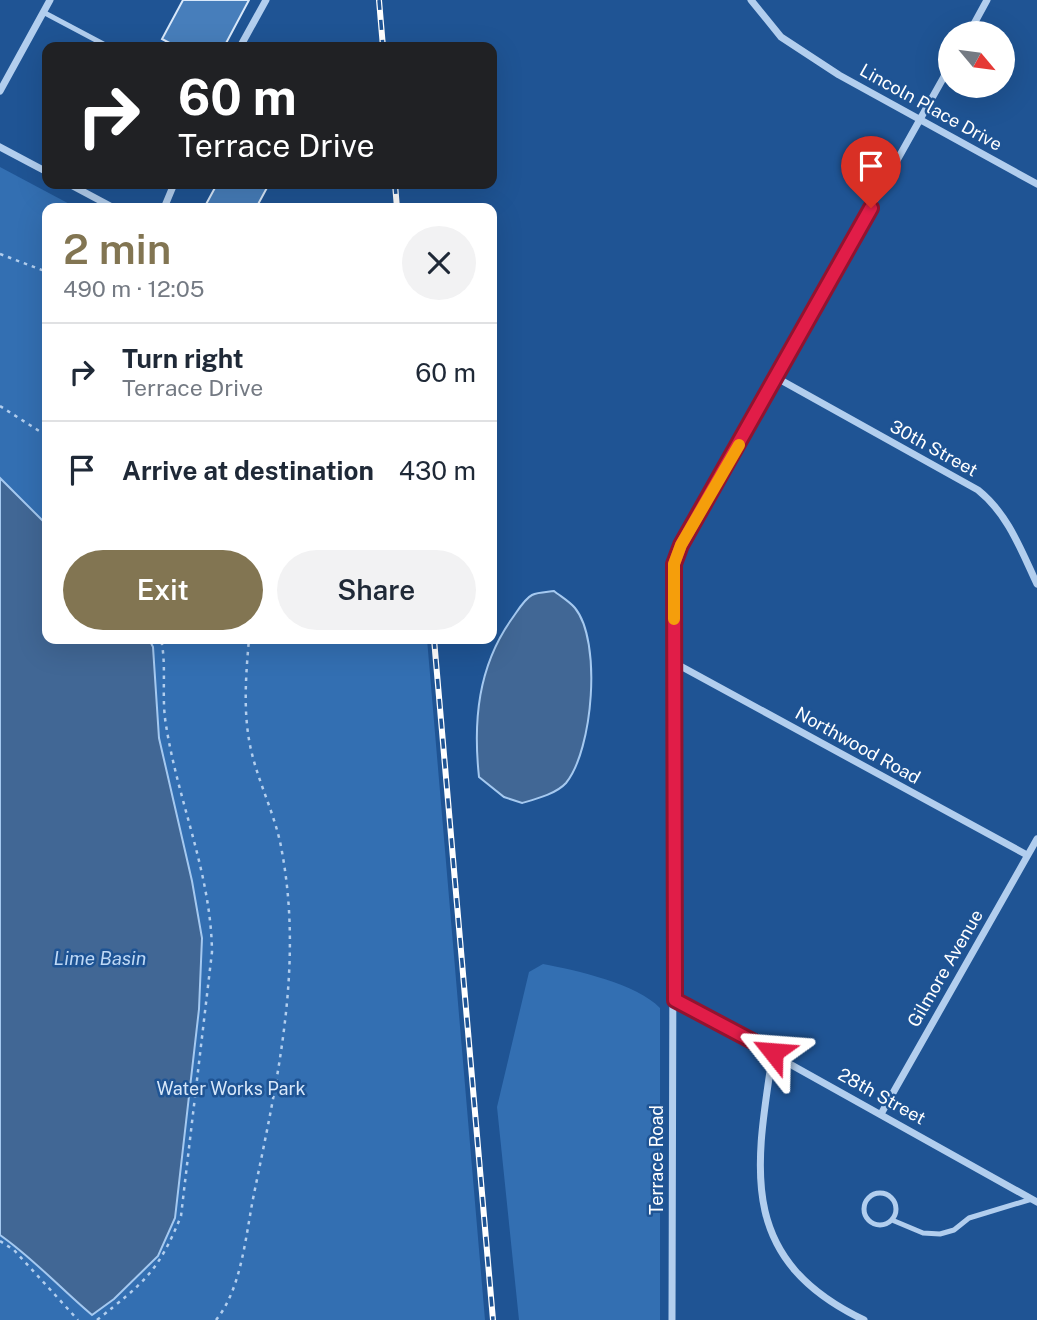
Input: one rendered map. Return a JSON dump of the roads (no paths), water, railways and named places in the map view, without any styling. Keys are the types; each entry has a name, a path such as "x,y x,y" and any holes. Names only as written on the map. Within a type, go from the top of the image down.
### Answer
{"street":[{"path":"0,91 50,0"},
{"path":"243,42 266,0"},
{"name":"Lincoln Place Drive","path":"751,0 781,37 839,75 1037,184"},
{"path":"976,21 987,0"},
{"name":"Terrace Road","path":"672,1320 671,1088 675,1000 674,564 681,545 938,88"},
{"path":"0,147 42,169"},
{"path":"78,189 105,203"},
{"name":"30th Street","path":"777,378 978,490 995,504 1008,523 1037,584"},
{"name":"Northwood Road","path":"673,662 1027,855"},
{"name":"Gilmore Avenue","path":"881,1114 1037,839"},
{"name":"28th Street","path":"675,1000 773,1052 1035,1200"},
{"path":"773,1052 758,1150 758,1184 772,1232 789,1261 811,1286 864,1320"}],"lane":[{"path":"43,12 100,42"},
{"path":"892,1220 896,1208 892,1198 881,1193 869,1198 864,1211 870,1221 881,1225 892,1220 923,1233 940,1234 954,1230 969,1218 1035,1200"}],"water":[{"name":"Lime Basin","path":"0,478 42,520 42,644 152,644 153,647 159,738 192,881 202,938 199,1009 175,1218 158,1256 114,1299 92,1315 0,1235"},
{"path":"554,591 575,608 589,645 591,696 588,722 583,746 566,783 551,793 522,803 504,797 479,777 477,735 480,695 491,656 518,610 532,595"}],"railway":[{"path":"379,0 383,42"},
{"path":"395,189 397,203"},
{"path":"434,644 493,1320"}],"park label":[{"name":"Water Works Park","path":"231,1088"}]}
